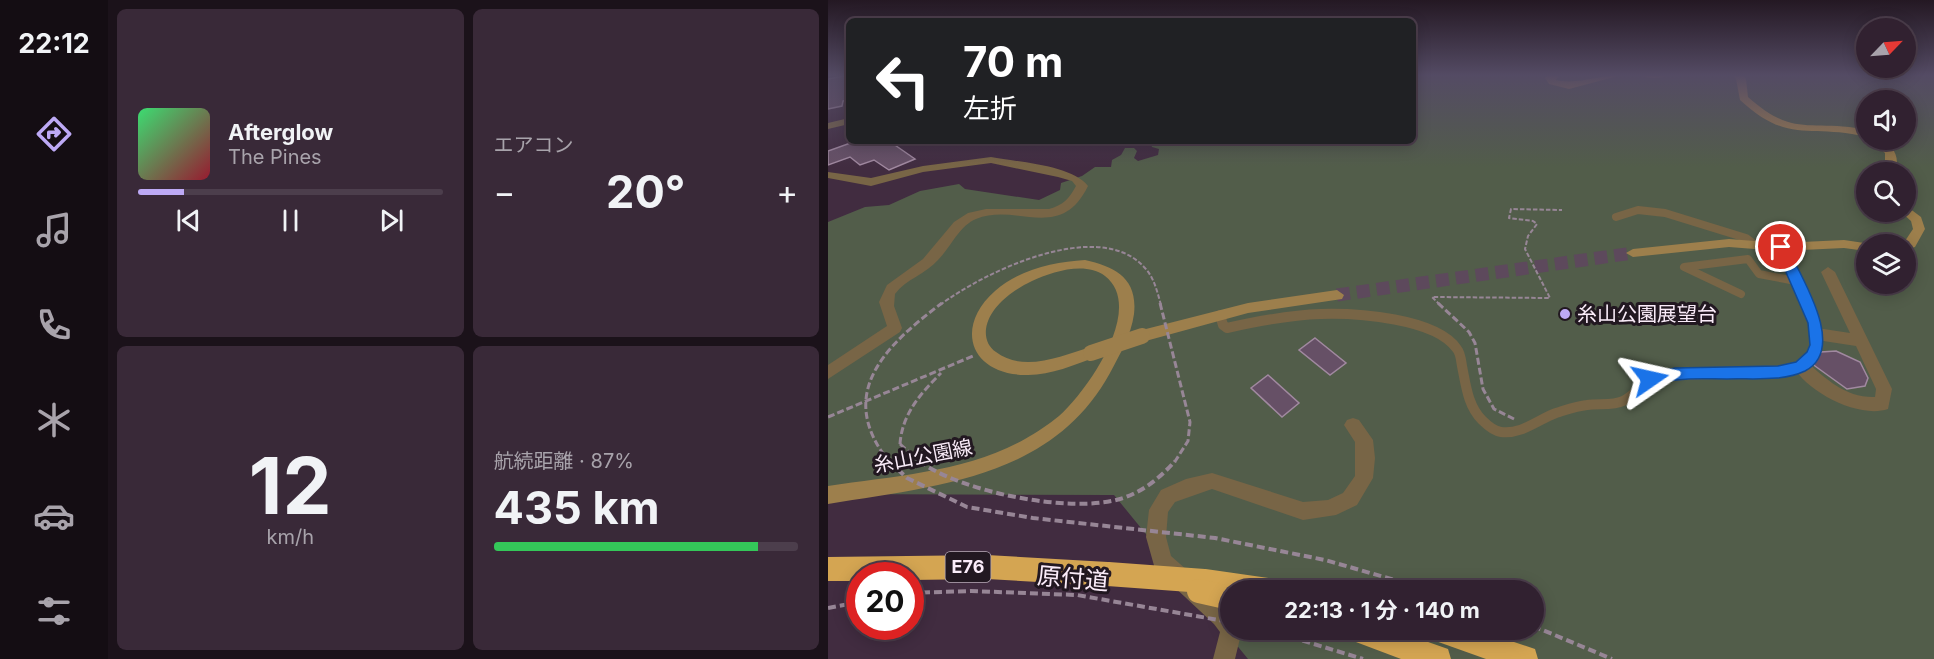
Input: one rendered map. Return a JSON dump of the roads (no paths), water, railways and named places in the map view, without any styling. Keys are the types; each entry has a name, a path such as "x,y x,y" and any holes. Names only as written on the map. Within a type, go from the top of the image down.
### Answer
{"highway":[{"name":"E76","path":"828,569 987,567 1220,583"},
{"name":"E76","path":"1108,574 1220,596"},
{"path":"1385,640 1438,659"},
{"path":"1469,640 1525,659"}],"main road":[{"path":"1753,106 1774,121 1787,127 1841,129 1856,133"},
{"path":"1916,219 1919,229 1916,234"},
{"path":"1633,253 1729,243 1781,247 1844,244 1856,246"},
{"name":"糸山公園線","path":"828,495 972,471 1023,451 1049,435 1088,396 1105,371 1124,323 1128,306 1125,292 1118,279 1106,271 1089,266 1052,268 1033,274 1012,284 996,296 985,310 980,326 979,340 984,351 994,361 1009,367 1025,369 1058,364 1091,353 1142,336 1220,315"},
{"path":"1220,315 1248,308 1337,295"}],"street":[{"path":"828,126 846,122"},
{"path":"828,175 871,182 923,169 992,160 1061,174 1076,179 1082,186 1079,196 1067,206 1048,213 987,213 972,216 960,223 928,262 897,284 888,294 886,305 895,328 828,373"},
{"path":"1801,366 1832,394 1864,406 1882,404 1884,388 1828,272"},
{"path":"1817,334 1861,341"},
{"path":"1220,614 1162,562 1156,537 1159,510 1168,496 1212,481 1303,512 1329,509 1350,499 1364,478 1366,458 1364,441 1353,425"},
{"path":"1224,659 1228,640"}],"lane":[{"path":"1616,217 1638,210 1665,213 1735,234 1754,244"},
{"path":"1220,315 1223,325 1227,328 1264,320 1321,314 1390,319 1423,325 1451,342 1459,351 1468,397 1476,414 1488,426 1501,432 1517,431 1554,414 1586,405 1620,403 1636,394 1650,379 1675,374 1778,372 1801,366 1812,355 1817,345 1817,334 1781,247"},
{"path":"1742,294 1684,267 1748,259 1759,274 1796,281"}],"tunnel":[{"path":"1337,295 1633,253"}],"place":[{"name":"糸山公園展望台","path":"1565,314"}]}
